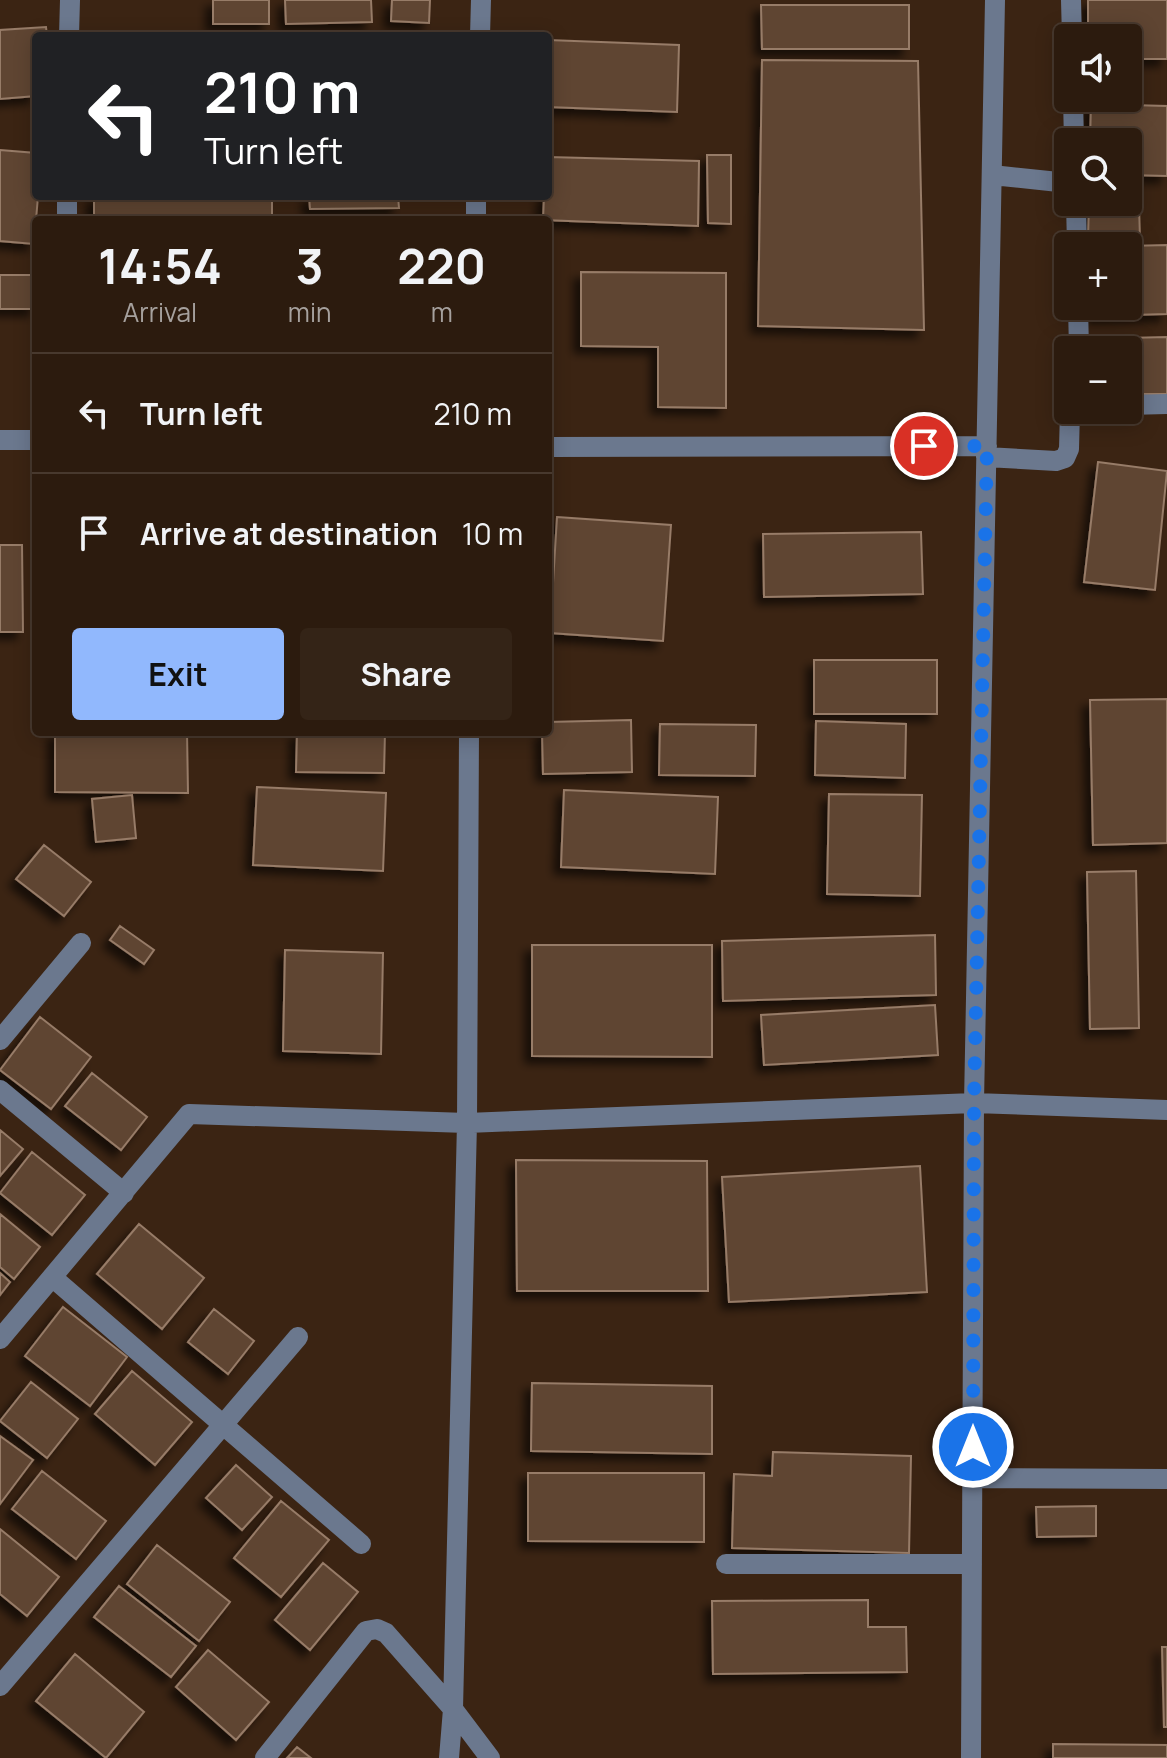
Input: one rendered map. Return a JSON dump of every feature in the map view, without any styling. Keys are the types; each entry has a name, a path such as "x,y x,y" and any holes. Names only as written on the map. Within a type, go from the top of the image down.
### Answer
{"street":[{"path":"69,32 70,0"},
{"path":"480,32 481,0"},
{"path":"971,1758 974,1103 995,0"},
{"path":"1071,0 1072,24"},
{"path":"992,175 1054,182"},
{"path":"1142,405 1167,404"},
{"path":"552,447 986,451 1056,461 1065,458 1069,449 1070,424"},
{"path":"0,440 32,440"},
{"path":"449,1758 453,1709 467,1123 469,736"},
{"path":"0,1040 81,943"},
{"path":"0,1090 124,1193"},
{"path":"0,1339 189,1114 467,1123 974,1103 1167,1110"},
{"path":"52,1277 361,1544"},
{"path":"0,1686 298,1337"},
{"path":"972,1478 1167,1479"},
{"path":"726,1564 972,1564"},
{"path":"265,1758 366,1631 377,1629 386,1633 453,1709 490,1758"}],"building":[{"path":"213,0 269,0 269,24 213,24"},
{"path":"285,0 371,0 372,22 286,24"},
{"path":"392,0 430,0 429,23 391,21"},
{"path":"1088,0 1167,0 1167,59 1142,59 1142,24 1088,24"},
{"path":"761,5 909,5 909,49 762,49"},
{"path":"46,27 47,32 32,32 32,96 0,99 0,30"},
{"path":"552,40 679,45 677,112 552,107"},
{"path":"762,60 918,61 924,330 758,326"},
{"path":"1142,105 1167,106 1167,176 1142,175 1142,128 1090,128 1091,112 1142,112"},
{"path":"0,150 32,153 32,200 38,200 36,216 32,216 32,244 0,241"},
{"path":"707,155 731,155 731,224 708,223"},
{"path":"552,157 699,161 698,226 552,220 552,216 543,216 544,200 552,200"},
{"path":"94,200 272,200 272,216 94,216"},
{"path":"309,200 398,200 399,208 310,209"},
{"path":"1089,216 1139,216 1140,232 1088,232"},
{"path":"1167,245 1167,314 1142,315 1142,246"},
{"path":"581,272 726,273 726,408 658,407 658,347 581,346"},
{"path":"0,275 32,275 32,309 0,309"},
{"path":"1167,337 1167,394 1142,394 1142,338"},
{"path":"1098,462 1167,471 1155,590 1084,582"},
{"path":"557,517 671,525 663,641 552,633"},
{"path":"921,532 923,594 764,597 763,534"},
{"path":"0,545 22,545 23,632 0,632"},
{"path":"814,660 937,660 937,714 814,714"},
{"path":"1167,699 1167,843 1093,845 1090,700"},
{"path":"631,720 632,772 543,774 542,736 552,736 552,722"},
{"path":"816,721 906,724 905,778 815,775"},
{"path":"660,724 756,725 755,776 659,775"},
{"path":"55,736 187,736 188,793 55,792"},
{"path":"297,736 385,736 384,773 296,772"},
{"path":"257,787 386,793 383,871 253,865"},
{"path":"564,790 718,797 715,874 561,867"},
{"path":"829,794 922,795 920,896 827,894"},
{"path":"132,795 136,838 96,842 92,799"},
{"path":"44,845 91,882 64,916 16,879"},
{"path":"1136,871 1139,1028 1090,1029 1087,872"},
{"path":"120,926 154,950 144,964 110,940"},
{"path":"935,935 936,995 723,1001 722,941"},
{"path":"532,945 712,945 712,1057 532,1056"},
{"path":"285,950 383,953 381,1054 283,1051"},
{"path":"935,1005 938,1055 764,1065 761,1015"},
{"path":"40,1017 91,1057 51,1109 0,1070"},
{"path":"92,1073 147,1117 121,1150 65,1106"},
{"path":"0,1130 23,1149 0,1176"},
{"path":"32,1152 85,1195 52,1235 0,1193"},
{"path":"516,1160 707,1161 708,1291 517,1291"},
{"path":"920,1166 927,1292 729,1302 722,1177"},
{"path":"0,1214 40,1247 14,1279 0,1267"},
{"path":"139,1224 204,1278 162,1329 97,1274"},
{"path":"0,1273 10,1282 0,1295"},
{"path":"63,1307 127,1357 90,1406 25,1356"},
{"path":"214,1309 254,1341 228,1374 188,1342"},
{"path":"132,1371 192,1422 155,1465 95,1414"},
{"path":"31,1382 78,1419 47,1458 0,1421"},
{"path":"532,1383 712,1386 712,1454 531,1451"},
{"path":"0,1436 33,1460 0,1504"},
{"path":"773,1452 911,1456 909,1553 732,1548 734,1474 772,1476"},
{"path":"236,1465 272,1497 242,1530 206,1498"},
{"path":"42,1471 106,1521 76,1559 12,1509"},
{"path":"528,1473 704,1473 704,1542 528,1541"},
{"path":"281,1501 329,1540 281,1597 234,1558"},
{"path":"1096,1506 1096,1536 1037,1537 1036,1507"},
{"path":"0,1529 59,1577 27,1616 0,1594"},
{"path":"157,1545 230,1602 199,1641 127,1584"},
{"path":"323,1563 358,1592 310,1650 275,1620"},
{"path":"119,1586 196,1646 171,1677 94,1617"},
{"path":"868,1600 868,1627 906,1627 907,1672 713,1674 712,1601"},
{"path":"1162,1647 1167,1647 1167,1727 1164,1727"},
{"path":"208,1650 269,1702 236,1740 176,1687"},
{"path":"75,1654 144,1712 106,1758 36,1701"},
{"path":"1053,1744 1167,1745 1167,1758 1053,1758"},
{"path":"297,1747 311,1758 287,1758"}],"route":[{"path":"924,446 987,446 974,1103 973,1447"}]}
